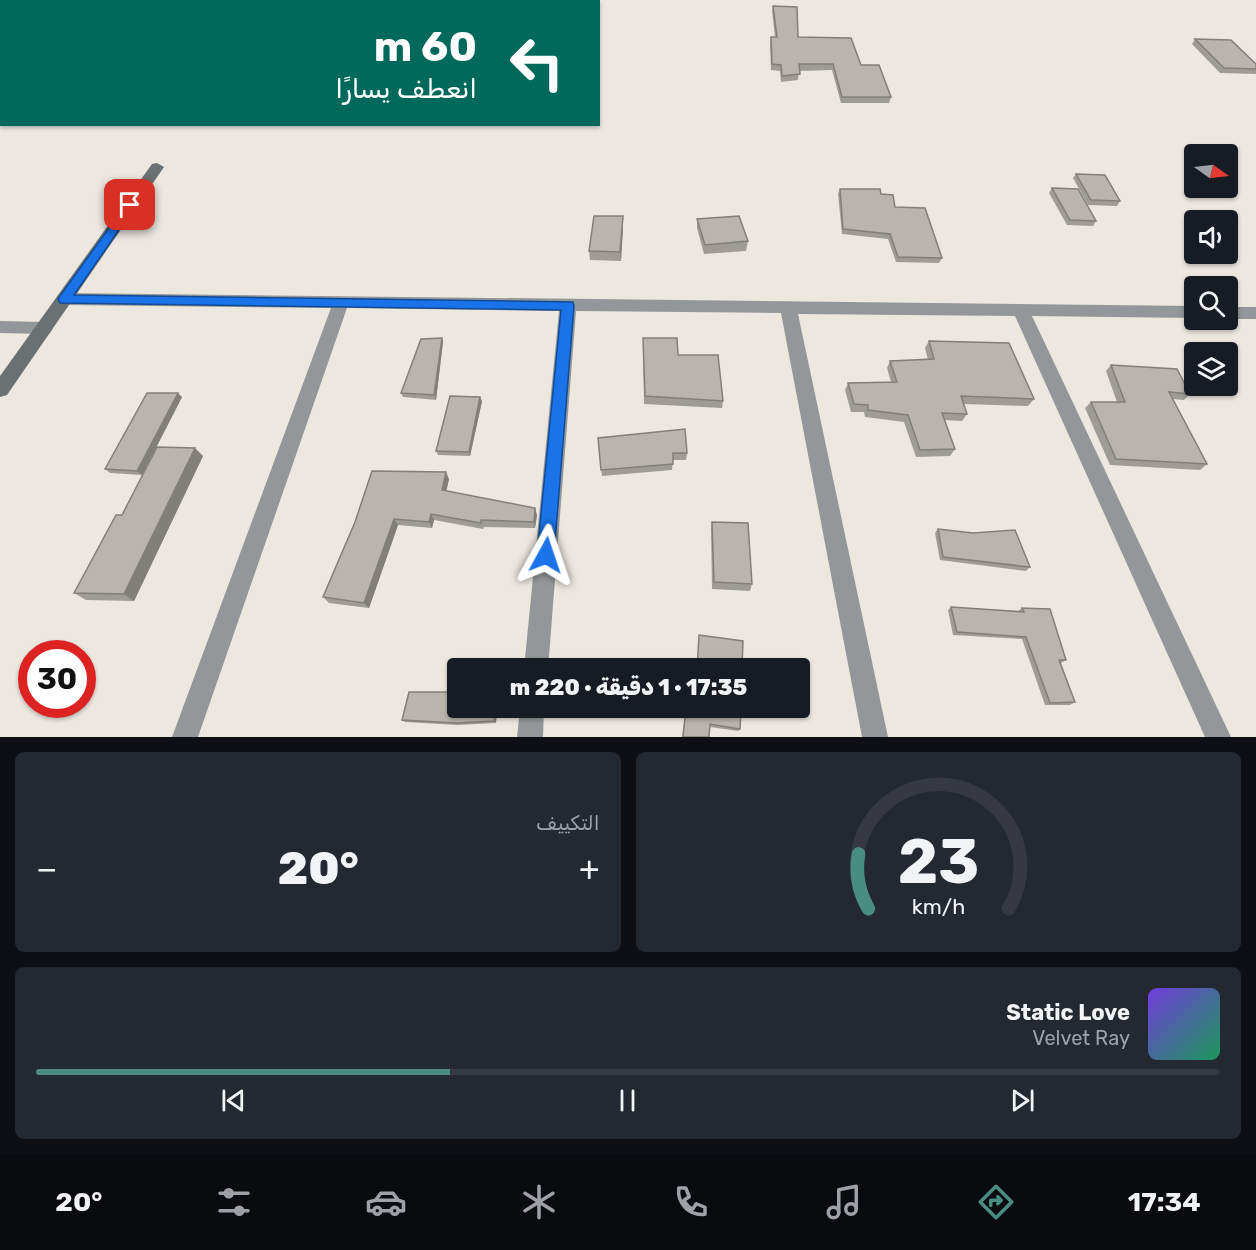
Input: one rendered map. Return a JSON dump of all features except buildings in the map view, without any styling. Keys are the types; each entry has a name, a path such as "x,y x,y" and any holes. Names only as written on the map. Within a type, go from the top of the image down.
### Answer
{"street":[{"path":"0,390 157,167"},
{"path":"64,299 1184,312"},
{"path":"184,737 341,303"},
{"path":"537,658 568,306"},
{"path":"788,308 875,737"},
{"path":"1021,310 1218,737"},
{"path":"1238,313 1256,313"},
{"path":"0,327 44,327"},
{"path":"530,737 531,718"}],"route":[{"path":"130,205 64,299 568,306 546,555"}]}
